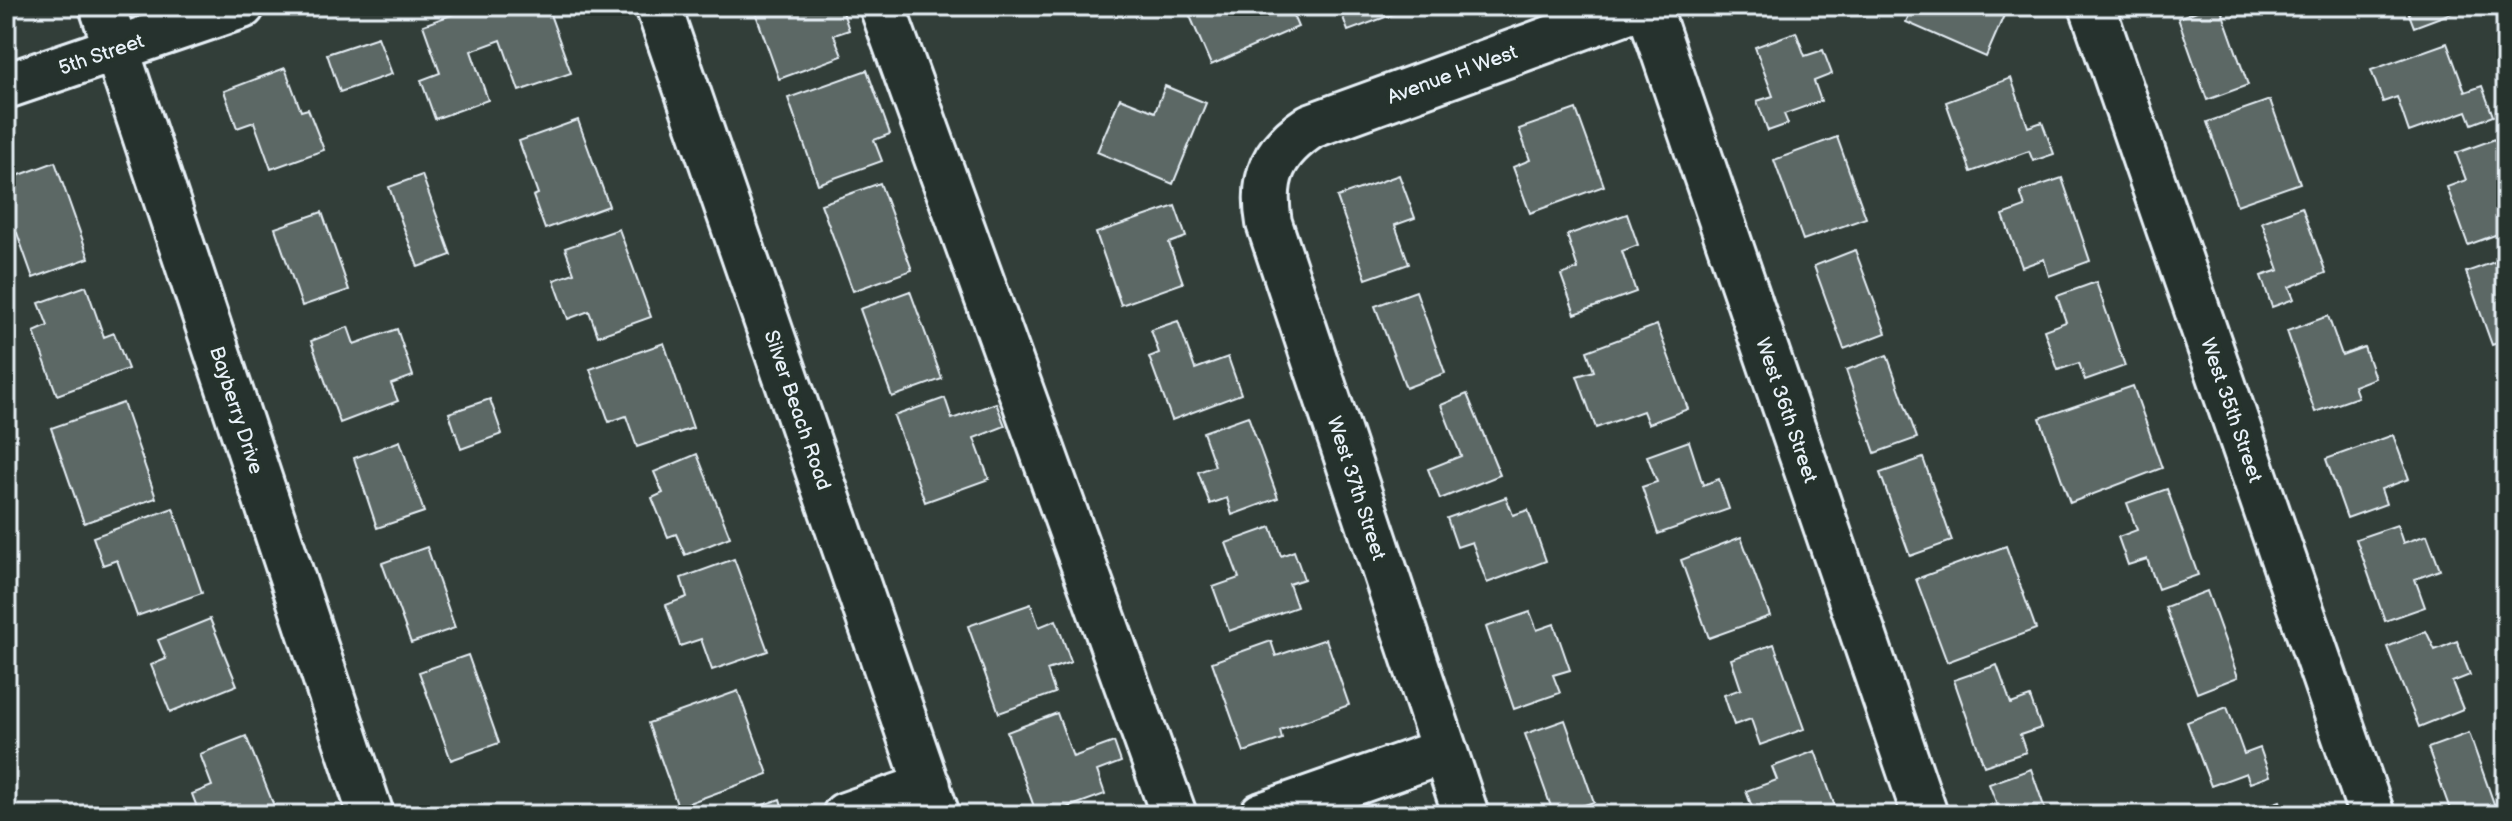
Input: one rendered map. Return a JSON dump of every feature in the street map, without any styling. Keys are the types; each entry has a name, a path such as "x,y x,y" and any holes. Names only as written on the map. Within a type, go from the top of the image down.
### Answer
{"street":[{"name":"Bayberry Drive","path":"102,6 371,815"},
{"name":"5th Street","path":"6,86 242,6"},
{"name":"Silver Beach Road","path":"658,6 932,801"},
{"path":"882,6 1174,815"},
{"name":"Avenue H West","path":"1275,159 1290,139 1311,126 1640,6"},
{"name":"West 36th Street","path":"1648,6 1925,815"},
{"name":"West 35th Street","path":"2092,6 2372,815"},
{"name":"West 37th Street","path":"1275,159 1265,199 1269,223 1466,815"},
{"path":"1262,815 1444,751"},
{"path":"845,815 932,801"}],"building":[{"path":"476,6 547,6 571,73 519,91 501,40 471,51 488,100 435,119 421,80 440,73 423,25"},
{"path":"753,6 841,6 849,30 834,35 842,56 779,79"},
{"path":"1214,6 1216,11 1229,6 1289,6 1298,27 1211,65 1187,9"},
{"path":"1339,6 1409,6 1410,8 1348,31"},
{"path":"1913,6 1989,6 2005,13 1986,57 1906,22"},
{"path":"2210,6 2220,6 2248,85 2207,100 2178,18"},
{"path":"2406,6 2451,6 2454,12 2414,27"},
{"path":"1796,32 1805,56 1823,50 1832,74 1814,81 1821,101 1784,114 1788,124 1768,131 1757,101 1773,96 1755,47"},
{"path":"378,37 392,74 340,92 327,54"},
{"path":"2447,43 2465,92 2482,86 2493,116 2472,124 2467,111 2409,132 2397,97 2383,102 2371,70"},
{"path":"285,68 301,111 308,109 324,150 271,169 254,122 237,128 224,91"},
{"path":"867,70 890,134 874,140 882,161 818,184 788,98"},
{"path":"2011,78 2028,127 2042,122 2054,154 2033,161 2029,151 1971,172 1946,102"},
{"path":"1165,86 1206,103 1173,184 1097,152 1120,98 1155,112"},
{"path":"2270,100 2300,183 2237,205 2207,122"},
{"path":"1576,109 1604,186 1530,213 1513,167 1530,160 1519,129"},
{"path":"578,120 609,206 545,229 533,196 538,194 519,141"},
{"path":"1837,137 1866,218 1803,240 1774,160"},
{"path":"2495,139 2506,169 2506,231 2468,245 2447,187 2466,180 2456,153"},
{"path":"55,162 89,258 33,278 17,233 6,237 6,180"},
{"path":"422,175 451,255 418,267 389,187"},
{"path":"1399,175 1415,218 1395,225 1409,264 1366,279 1337,197"},
{"path":"2062,178 2090,261 2049,276 2044,259 2022,267 2003,215 2025,207 2020,192"},
{"path":"880,183 912,270 853,291 821,204"},
{"path":"1175,206 1186,237 1169,243 1183,283 1121,305 1096,233"},
{"path":"2302,207 2326,273 2289,287 2294,299 2272,307 2261,276 2279,270 2262,222"},
{"path":"322,212 349,290 302,306 275,228"},
{"path":"1627,214 1638,245 1622,251 1636,292 1575,314 1561,275 1578,269 1567,235"},
{"path":"619,229 651,317 598,336 589,311 568,319 554,280 574,273 565,248"},
{"path":"1855,250 1886,333 1844,349 1814,266"},
{"path":"2506,258 2506,340 2492,345 2466,272"},
{"path":"2096,282 2125,366 2085,380 2079,363 2058,370 2044,330 2066,322 2057,296"},
{"path":"86,286 104,337 114,333 128,369 57,395 34,332 48,326 39,303"},
{"path":"910,291 942,379 892,397 860,309"},
{"path":"1416,291 1445,373 1406,388 1375,306"},
{"path":"2328,316 2342,355 2364,347 2375,378 2354,386 2358,397 2315,412 2287,331"},
{"path":"1178,321 1195,369 1228,357 1241,394 1172,420 1149,357 1159,353 1151,330"},
{"path":"1657,325 1688,409 1648,424 1643,411 1596,428 1577,376 1594,371 1587,351"},
{"path":"348,327 354,344 397,329 413,376 391,384 398,401 340,423 311,341"},
{"path":"664,343 693,428 637,447 626,416 609,422 590,369"},
{"path":"1887,355 1917,438 1875,453 1846,370"},
{"path":"2133,386 2162,468 2070,503 2040,418"},
{"path":"1467,394 1500,475 1440,499 1428,469 1461,456 1441,405"},
{"path":"945,398 952,419 996,403 1005,426 974,438 989,479 925,502 894,416"},
{"path":"490,399 502,434 461,449 449,413"},
{"path":"123,403 156,498 84,523 51,428"},
{"path":"1248,416 1278,498 1232,515 1227,498 1210,504 1198,472 1215,466 1203,432"},
{"path":"2393,435 2409,479 2381,489 2386,504 2347,518 2326,459"},
{"path":"400,441 424,512 377,528 354,458"},
{"path":"1689,441 1703,485 1719,479 1729,509 1658,534 1642,487 1657,482 1647,456"},
{"path":"697,454 730,537 685,555 676,534 668,537 652,498 663,493 654,472"},
{"path":"1923,458 1952,541 1910,556 1880,473"},
{"path":"2167,489 2198,575 2158,589 2147,559 2128,565 2118,537 2137,530 2127,503"},
{"path":"1506,497 1513,515 1528,510 1546,561 1487,583 1472,542 1457,547 1447,518"},
{"path":"173,508 202,593 137,616 117,560 103,565 93,537"},
{"path":"2397,525 2403,543 2427,535 2440,570 2415,579 2425,607 2385,621 2356,539"},
{"path":"1271,527 1281,556 1294,551 1304,579 1289,584 1297,607 1229,631 1213,587 1239,578 1226,543"},
{"path":"1741,537 1770,616 1709,638 1681,560"},
{"path":"2006,546 2036,629 1947,662 1916,579"},
{"path":"427,547 455,628 411,643 382,563"},
{"path":"734,559 768,651 712,670 701,639 680,646 666,605 687,597 681,578"},
{"path":"2207,591 2238,677 2197,693 2165,607"},
{"path":"1031,604 1039,627 1056,620 1071,662 1047,670 1055,693 999,713 968,626"},
{"path":"1530,612 1537,630 1554,624 1570,670 1553,675 1560,693 1514,709 1486,627"},
{"path":"210,619 237,685 170,712 151,665 166,659 158,640"},
{"path":"2426,631 2435,650 2457,641 2470,675 2452,682 2463,709 2419,727 2387,647"},
{"path":"1326,639 1349,705 1280,730 1282,739 1244,752 1212,662 1271,641 1276,656"},
{"path":"1774,644 1804,729 1760,745 1751,719 1734,725 1724,695 1741,689 1731,659"},
{"path":"468,655 499,743 451,760 419,672"},
{"path":"1997,665 2011,704 2030,697 2041,728 2020,735 2026,752 1984,766 1954,680"},
{"path":"738,691 768,774 678,807 648,723"},
{"path":"2227,707 2244,754 2260,748 2270,776 2250,783 2246,773 2211,786 2187,722"},
{"path":"1057,713 1073,757 1114,742 1121,762 1097,771 1105,794 1047,815 1037,815 1007,732"},
{"path":"1565,720 1594,802 1554,815 1525,734"},
{"path":"2469,733 2498,815 2452,815 2428,748"},
{"path":"246,736 276,811 267,815 185,815 198,810 192,794 212,786 200,754"},
{"path":"1815,751 1838,815 1755,815 1746,791 1777,780 1772,767"},
{"path":"2031,769 2047,815 2001,815 1989,784"},
{"path":"780,799 785,815 734,815"},
{"path":"2280,801 2285,815 2241,815"}]}
